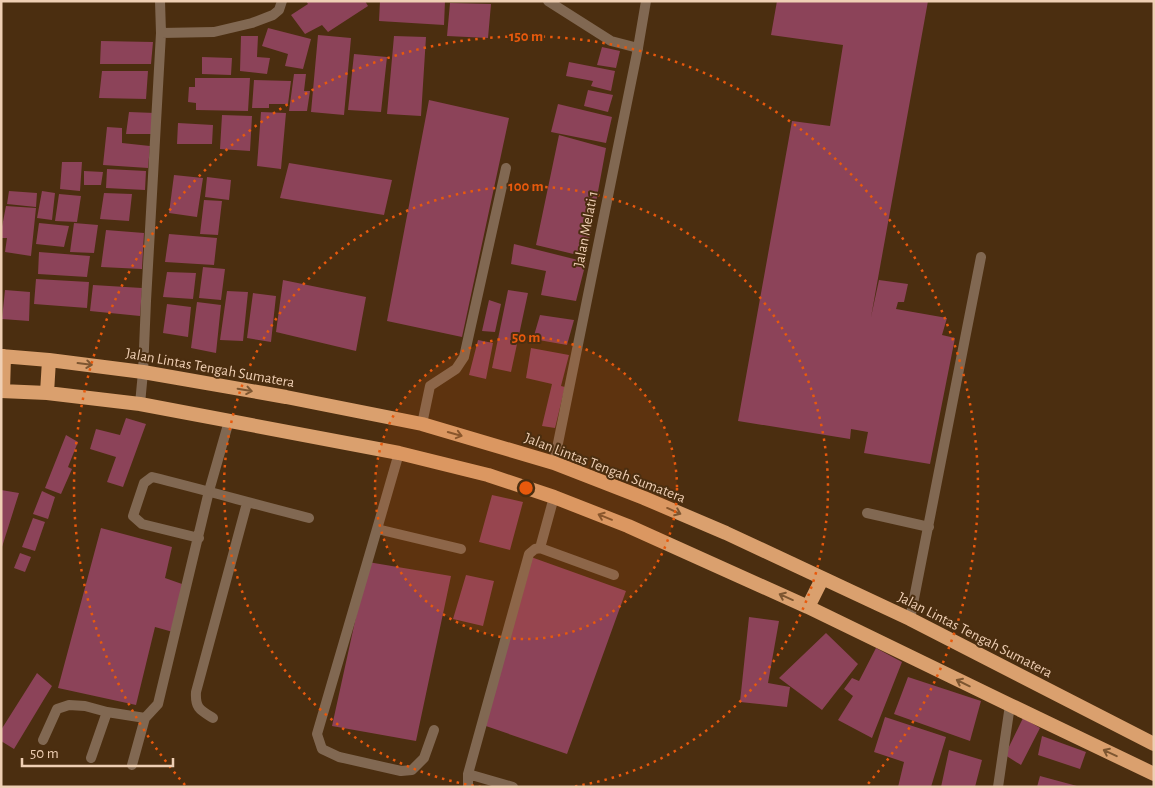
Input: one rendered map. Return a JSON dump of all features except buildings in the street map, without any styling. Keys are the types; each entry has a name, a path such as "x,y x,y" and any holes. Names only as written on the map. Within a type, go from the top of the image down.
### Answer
{"highway":[{"name":"Jalan Lintas Tengah Sumatera","path":"3,356 143,372 286,397 422,424 554,463 644,498 910,619 1154,744"},
{"path":"3,356 2,391 47,393 140,404 399,453 488,475 554,496 628,526 808,607 1154,774"},
{"path":"47,393 49,360"},
{"path":"808,607 822,579"}],"street":[{"path":"140,404 161,33 160,1"},
{"path":"161,33 214,32 252,23 273,15 279,10 282,1"},
{"path":"548,1 610,41 638,48"},
{"name":"Jalan Melati 1","path":"554,463 646,1"},
{"path":"422,424 430,386 456,369 464,357 506,168"},
{"path":"910,619 981,257"},
{"path":"132,766 145,718 158,704 209,491 229,421"},
{"path":"399,453 318,734 322,749 339,757 401,771 412,770 424,758 434,730"},
{"path":"199,538 142,524 133,516 144,484 152,477 309,518"},
{"path":"540,548 554,496"},
{"path":"213,718 200,710 196,701 196,692 247,502"},
{"path":"867,514 928,527"},
{"path":"377,529 461,550"},
{"path":"468,787 468,774 529,554 535,549 540,548 614,574"},
{"path":"43,740 57,709 68,705 85,706 107,712 145,718"},
{"path":"998,787 1010,705"},
{"path":"91,758 107,712"},
{"path":"468,774 513,787"}]}
